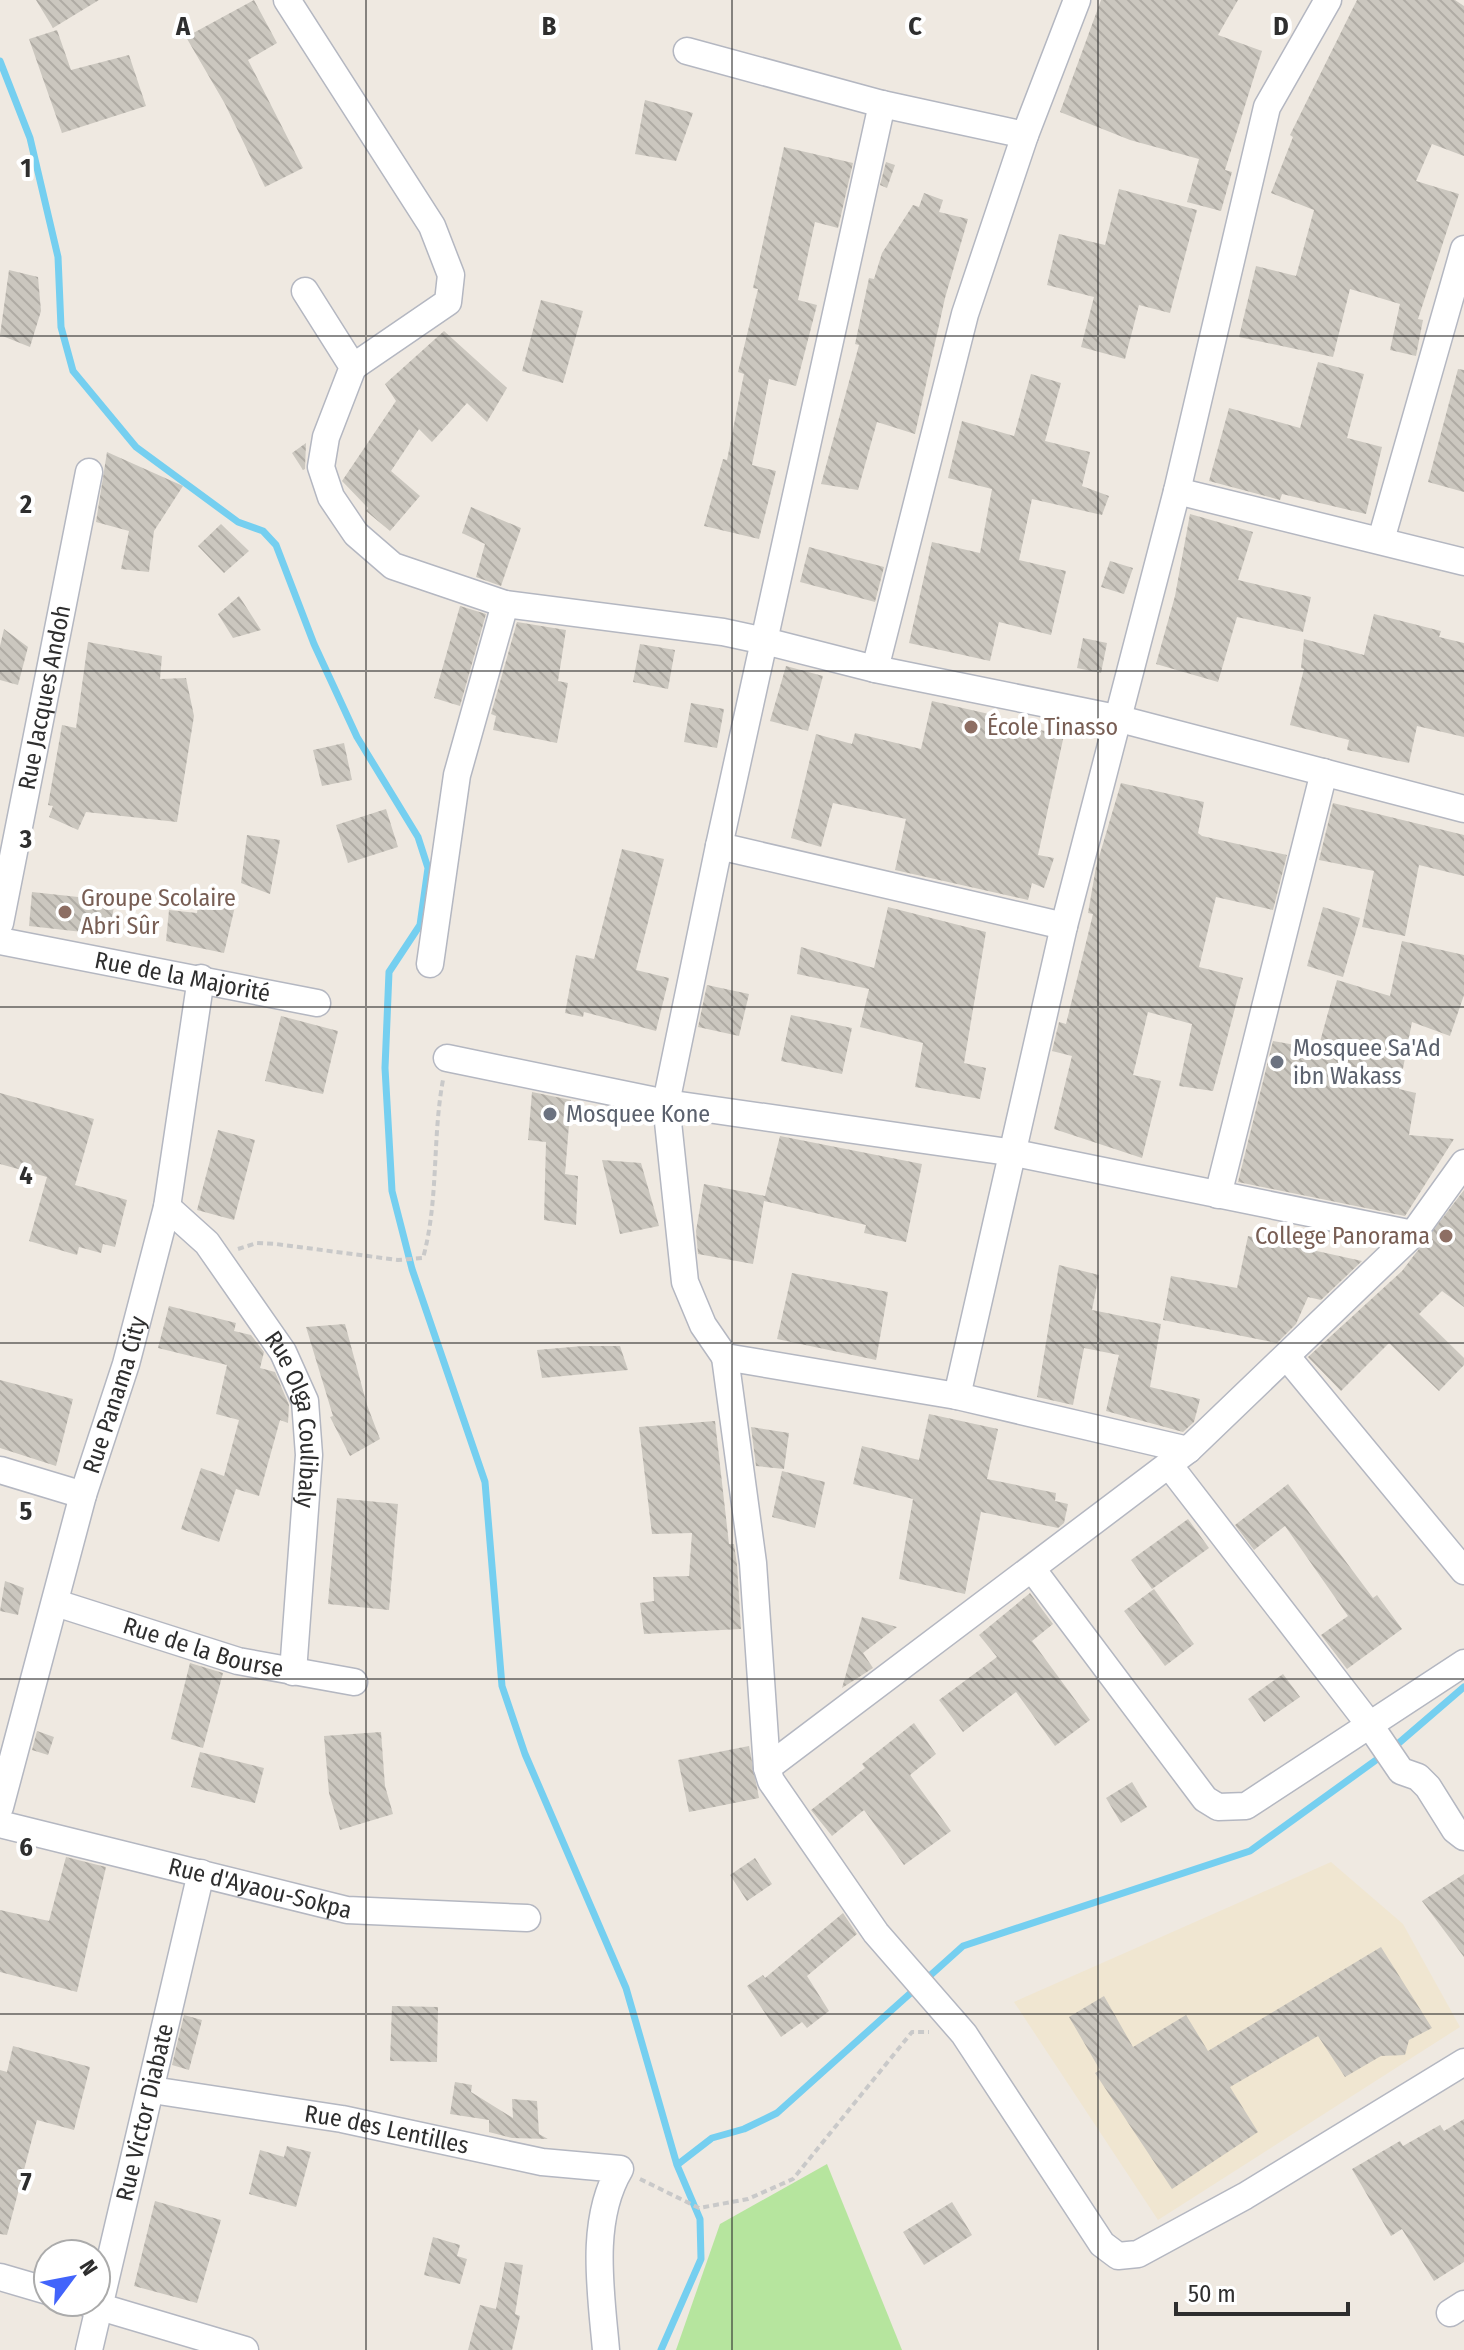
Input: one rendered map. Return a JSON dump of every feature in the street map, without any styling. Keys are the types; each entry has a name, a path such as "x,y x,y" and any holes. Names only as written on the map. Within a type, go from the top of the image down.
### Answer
{"street":[{"path":"287,0 432,226 451,275 448,302 353,367 326,437 321,467 331,497 356,534 393,566 505,604 723,632 875,669 1116,718 1464,809"},
{"path":"875,669 965,314 1025,135 1077,0"},
{"path":"957,1396 1015,1153 1064,926 1177,491 1267,107 1328,0"},
{"path":"687,51 882,104 1025,135"},
{"path":"882,104 719,846 666,1103 685,1282 703,1325 725,1357 753,1563 767,1768 771,1781 876,1933 964,2034 1102,2244 1118,2256 1138,2254 1245,2196 1464,2062"},
{"path":"1381,540 1454,323 1464,249"},
{"path":"305,291 353,367"},
{"name":"Rue Jacques Andoh","path":"0,923 89,472"},
{"path":"1177,491 1464,562"},
{"path":"430,964 457,775 505,604"},
{"path":"1218,1195 1324,772"},
{"path":"719,846 1064,926"},
{"name":"Rue de la Majorité","path":"0,941 317,1003"},
{"name":"Rue Panama City","path":"0,1807 83,1495 126,1364 167,1207 201,978"},
{"path":"447,1058 666,1103 1015,1153 1413,1234"},
{"path":"767,1768 1033,1570 1178,1457 1287,1357 1413,1234 1464,1163"},
{"name":"Rue Olga Coulibaly","path":"167,1207 207,1243 283,1352 305,1401 309,1455 293,1672"},
{"path":"725,1357 957,1396 1178,1457 1401,1771 1418,1777 1428,1787 1455,1830 1464,1837"},
{"path":"1287,1357 1464,1571"},
{"path":"0,1470 83,1495"},
{"path":"1033,1570 1205,1799 1218,1807 1246,1806 1464,1663"},
{"name":"Rue de la Bourse","path":"56,1603 238,1661 354,1682"},
{"name":"Rue d'Ayaou-Sokpa","path":"0,1824 347,1910 527,1918"},
{"name":"Rue Victor Diabate","path":"111,2238 152,2090 201,1873"},
{"name":"Rue des Lentilles","path":"152,2090 342,2119 542,2162 620,2169"},
{"path":"606,2350 601,2222 608,2189 620,2169"},
{"path":"0,2277 32,2286"},
{"path":"112,2311 245,2350"},
{"name":"Rue Victor Diabate","path":"89,2350 91,2318"}],"path":[{"path":"207,1243 240,1250 257,1243 398,1260 423,1258 430,1234 436,1114 447,1058"},
{"path":"620,2169 699,2208 748,2199 793,2179 912,2032 964,2034"}],"shaded area":[{"path":"1331,1862 1403,1924 1460,2027 1158,2220 1014,2002"}],"green space":[{"path":"827,2164 902,2350 676,2350 720,2224"}],"building":[{"path":"36,0 99,0 53,28"},
{"path":"254,0 277,43 248,60 303,168 265,187 225,104 186,37"},
{"path":"1101,0 1238,0 1218,35 1262,51 1225,170 1232,172 1221,211 1187,202 1199,159 1130,140 1060,112"},
{"path":"1357,0 1455,0 1464,6 1464,156 1432,144 1416,181 1459,194 1418,319 1423,320 1416,356 1390,350 1400,304 1350,289 1333,357 1239,337 1256,266 1296,276 1314,210 1271,193 1293,137 1290,135"},
{"path":"57,30 71,70 129,55 146,106 62,133 29,39"},
{"path":"645,100 693,113 676,161 635,154"},
{"path":"784,147 853,163 838,228 815,222 798,300 817,305 796,386 769,379 752,465 776,471 759,539 704,526 723,459 727,460 744,374 738,372 758,289 753,288"},
{"path":"886,162 895,165 887,188 880,185"},
{"path":"1119,189 1197,210 1170,313 1139,305 1125,359 1081,347 1094,297 1047,285 1059,234 1105,245"},
{"path":"924,193 943,200 939,212 968,219 945,298 915,434 877,422 858,490 821,484 859,345 855,344 869,278 874,279 882,253 913,205 919,207"},
{"path":"9,270 38,277 41,311 30,347 0,335"},
{"path":"541,300 583,311 563,383 522,371"},
{"path":"444,331 507,388 487,422 467,403 432,442 419,429 391,471 420,496 390,531 366,511 368,508 342,481 396,401 385,384"},
{"path":"1318,362 1364,374 1347,438 1382,447 1366,514 1282,494 1280,500 1209,481 1229,408 1300,428"},
{"path":"1458,369 1464,370 1464,492 1428,482"},
{"path":"1031,374 1061,383 1045,441 1090,452 1082,486 1109,496 1102,515 1032,499 1019,560 1066,571 1051,635 999,622 990,661 909,643 932,542 980,553 992,489 948,478 962,421 1014,436"},
{"path":"306,443 305,469 303,470 292,453"},
{"path":"107,452 183,486 154,531 149,572 121,569 129,531 96,522"},
{"path":"471,507 521,528 501,586 476,577 485,544 462,533"},
{"path":"1190,514 1253,532 1238,580 1311,597 1303,632 1237,617 1218,682 1156,664 1175,596"},
{"path":"221,524 249,551 224,573 198,546"},
{"path":"809,547 884,567 875,602 800,582"},
{"path":"1110,561 1133,568 1124,594 1101,587"},
{"path":"239,596 261,630 233,638 218,614"},
{"path":"460,606 486,614 460,706 434,698"},
{"path":"1374,614 1441,631 1439,637 1464,643 1464,737 1417,726 1409,763 1347,750 1349,740 1290,725 1304,669 1301,668 1304,639 1364,655"},
{"path":"517,622 566,630 558,681 568,683 557,743 493,730 496,716 491,714"},
{"path":"4,629 28,647 18,685 0,680 0,646"},
{"path":"1083,638 1107,643 1101,673 1077,668"},
{"path":"88,642 162,656 160,679 186,678 194,716 177,822 86,812 78,830 49,817 53,806 48,805 62,725 76,728"},
{"path":"640,644 675,650 668,689 633,682"},
{"path":"786,666 823,676 808,731 770,721"},
{"path":"932,701 989,714 988,719 1064,735 1038,855 1054,858 1044,888 1032,883 1028,900 895,870 906,819 833,803 821,847 791,838 816,734 852,744 855,733 921,749"},
{"path":"691,703 724,709 717,748 684,742"},
{"path":"344,743 352,780 322,786 313,750"},
{"path":"1121,783 1204,802 1198,833 1202,836 1287,855 1273,910 1216,897 1199,967 1243,978 1213,1091 1179,1086 1192,1024 1148,1012 1133,1075 1161,1081 1142,1158 1054,1129 1072,1056 1052,1051 1059,1022 1066,1024 1093,914 1088,913 1096,867"},
{"path":"1333,803 1464,835 1464,876 1419,865 1405,936 1362,927 1374,871 1319,860"},
{"path":"386,809 398,847 348,863 336,825"},
{"path":"247,835 280,840 270,894 241,883"},
{"path":"622,849 664,859 636,970 669,978 656,1031 584,1012 583,1017 565,1013 576,955 594,959"},
{"path":"200,891 236,902 224,953 166,941 169,910 197,913"},
{"path":"32,892 115,901 109,935 29,926"},
{"path":"888,907 986,932 964,1063 986,1068 980,1099 915,1087 923,1043 860,1027 869,989 797,974 801,947 874,968"},
{"path":"1323,907 1360,918 1343,977 1307,966"},
{"path":"1402,941 1464,955 1464,995 1450,1036 1412,1022 1399,1089 1416,1093 1409,1135 1454,1139 1405,1216 1238,1182 1273,1041 1318,1049 1337,980 1390,996"},
{"path":"707,985 749,994 739,1036 698,1027"},
{"path":"791,1015 852,1028 842,1074 781,1061"},
{"path":"281,1016 338,1031 323,1094 265,1081"},
{"path":"532,1092 571,1100 565,1174 578,1176 576,1225 544,1220 546,1142 528,1140"},
{"path":"0,1093 94,1119 75,1185 127,1200 115,1247 103,1244 101,1253 79,1247 77,1255 29,1241 47,1177 0,1164"},
{"path":"218,1130 255,1140 234,1220 197,1210"},
{"path":"780,1136 922,1164 906,1242 864,1233 866,1225 764,1201 753,1264 698,1254 696,1231 704,1184 765,1196"},
{"path":"602,1160 641,1163 659,1226 620,1234"},
{"path":"1464,1190 1464,1307 1442,1291 1419,1314 1464,1358 1464,1365 1439,1391 1389,1343 1341,1391 1308,1357 1402,1271"},
{"path":"1248,1236 1362,1261 1321,1300 1308,1297 1296,1324 1277,1343 1163,1320 1171,1276 1237,1288"},
{"path":"1059,1265 1099,1275 1092,1310 1161,1324 1150,1387 1200,1399 1194,1422 1183,1432 1106,1411 1119,1355 1084,1348 1073,1405 1037,1397"},
{"path":"792,1273 888,1292 876,1360 777,1339"},
{"path":"169,1306 236,1323 234,1331 251,1335 264,1352 260,1368 275,1372 289,1405 288,1423 280,1420 259,1496 236,1489 219,1542 181,1529 201,1468 224,1476 239,1420 216,1414 227,1365 158,1348"},
{"path":"345,1324 367,1405 380,1439 350,1456 330,1417 333,1416 306,1327"},
{"path":"620,1346 628,1370 542,1378 537,1350"},
{"path":"0,1380 73,1399 56,1466 0,1448"},
{"path":"929,1414 998,1429 987,1479 1056,1493 1055,1501 1068,1504 1064,1523 1058,1528 981,1512 965,1594 899,1579 913,1499 853,1484 862,1446 919,1460"},
{"path":"715,1421 729,1544 734,1544 737,1565 741,1629 644,1634 640,1603 654,1601 653,1577 689,1576 692,1533 652,1534 639,1427"},
{"path":"751,1427 789,1433 784,1469 756,1466"},
{"path":"782,1471 825,1482 815,1528 772,1517"},
{"path":"1288,1484 1373,1598 1377,1595 1402,1629 1347,1669 1321,1635 1348,1616 1285,1526 1254,1550 1235,1525"},
{"path":"337,1498 398,1504 389,1610 328,1604"},
{"path":"1188,1519 1209,1548 1152,1589 1131,1560"},
{"path":"5,1581 24,1588 18,1615 0,1611"},
{"path":"1154,1589 1194,1644 1165,1666 1124,1611"},
{"path":"1030,1593 1053,1624 1032,1641 1090,1720 1055,1746 1016,1692 963,1732 939,1700 997,1657 979,1635"},
{"path":"862,1617 897,1627 863,1653 873,1668 842,1688"},
{"path":"190,1663 223,1673 203,1748 171,1739"},
{"path":"1283,1674 1300,1697 1264,1722 1248,1699"},
{"path":"914,1723 936,1754 910,1775 951,1831 904,1865 864,1810 832,1836 811,1810 865,1768 862,1764"},
{"path":"37,1731 54,1737 48,1755 32,1750"},
{"path":"381,1732 385,1786 393,1814 340,1830 329,1793 324,1736"},
{"path":"749,1746 759,1798 689,1812 678,1760"},
{"path":"200,1752 264,1768 255,1803 191,1787"},
{"path":"1132,1782 1147,1807 1121,1823 1106,1798"},
{"path":"66,1857 106,1867 77,1992 0,1972 0,1910 49,1921"},
{"path":"755,1858 772,1884 747,1901 730,1875"},
{"path":"1464,1874 1464,1957 1422,1901"},
{"path":"843,1913 857,1934 807,1976 829,2011 807,2028 802,2022 781,2037 747,1986 763,1975 765,1978"},
{"path":"1381,1947 1432,2028 1409,2040 1405,2055 1381,2056 1345,2077 1318,2036 1230,2087 1258,2132 1172,2189 1095,2073 1100,2070 1069,2017 1104,1996 1133,2047 1186,2015 1208,2051"},
{"path":"392,2006 438,2007 437,2062 390,2061"},
{"path":"184,2015 202,2020 189,2070 172,2065"},
{"path":"13,2046 90,2067 74,2130 37,2120 7,2235 0,2234 0,2070 7,2072"},
{"path":"455,2082 472,2085 471,2092 513,2118 512,2099 537,2101 539,2134 548,2139 512,2138 489,2132 489,2120 450,2114"},
{"path":"1464,2119 1464,2262 1434,2281 1402,2229 1391,2236 1352,2169 1400,2141 1403,2146 1440,2125 1444,2131"},
{"path":"287,2146 311,2152 296,2207 249,2194 260,2150 284,2157"},
{"path":"155,2201 221,2220 197,2303 134,2286"},
{"path":"952,2202 972,2235 924,2265 903,2232"},
{"path":"433,2237 460,2245 457,2256 467,2259 460,2284 424,2275"},
{"path":"505,2262 523,2265 515,2314 520,2316 512,2350 468,2350 480,2305 496,2309"}],"waterway":[{"path":"0,61 30,138 58,257 61,327 73,371 136,447 238,522 263,531 276,545 314,644 357,737 418,837 428,868 420,925 389,972 385,1068 392,1191 412,1269 485,1482 502,1686 525,1754 626,1988 677,2165 700,2219 701,2259 661,2350"},
{"path":"1393,1748 1464,1687"},
{"path":"677,2165 712,2138 744,2129 777,2113 963,1946 1250,1851 1383,1755"}],"place":[{"name":"École Tinasso","path":"971,727"},
{"name":"Groupe Scolaire Abri Sûr","path":"65,912"},
{"name":"Mosquee Sa'Ad ibn Wakass","path":"1277,1062"},
{"name":"Mosquee Kone","path":"550,1114"},
{"name":"College Panorama","path":"1446,1236"}]}
